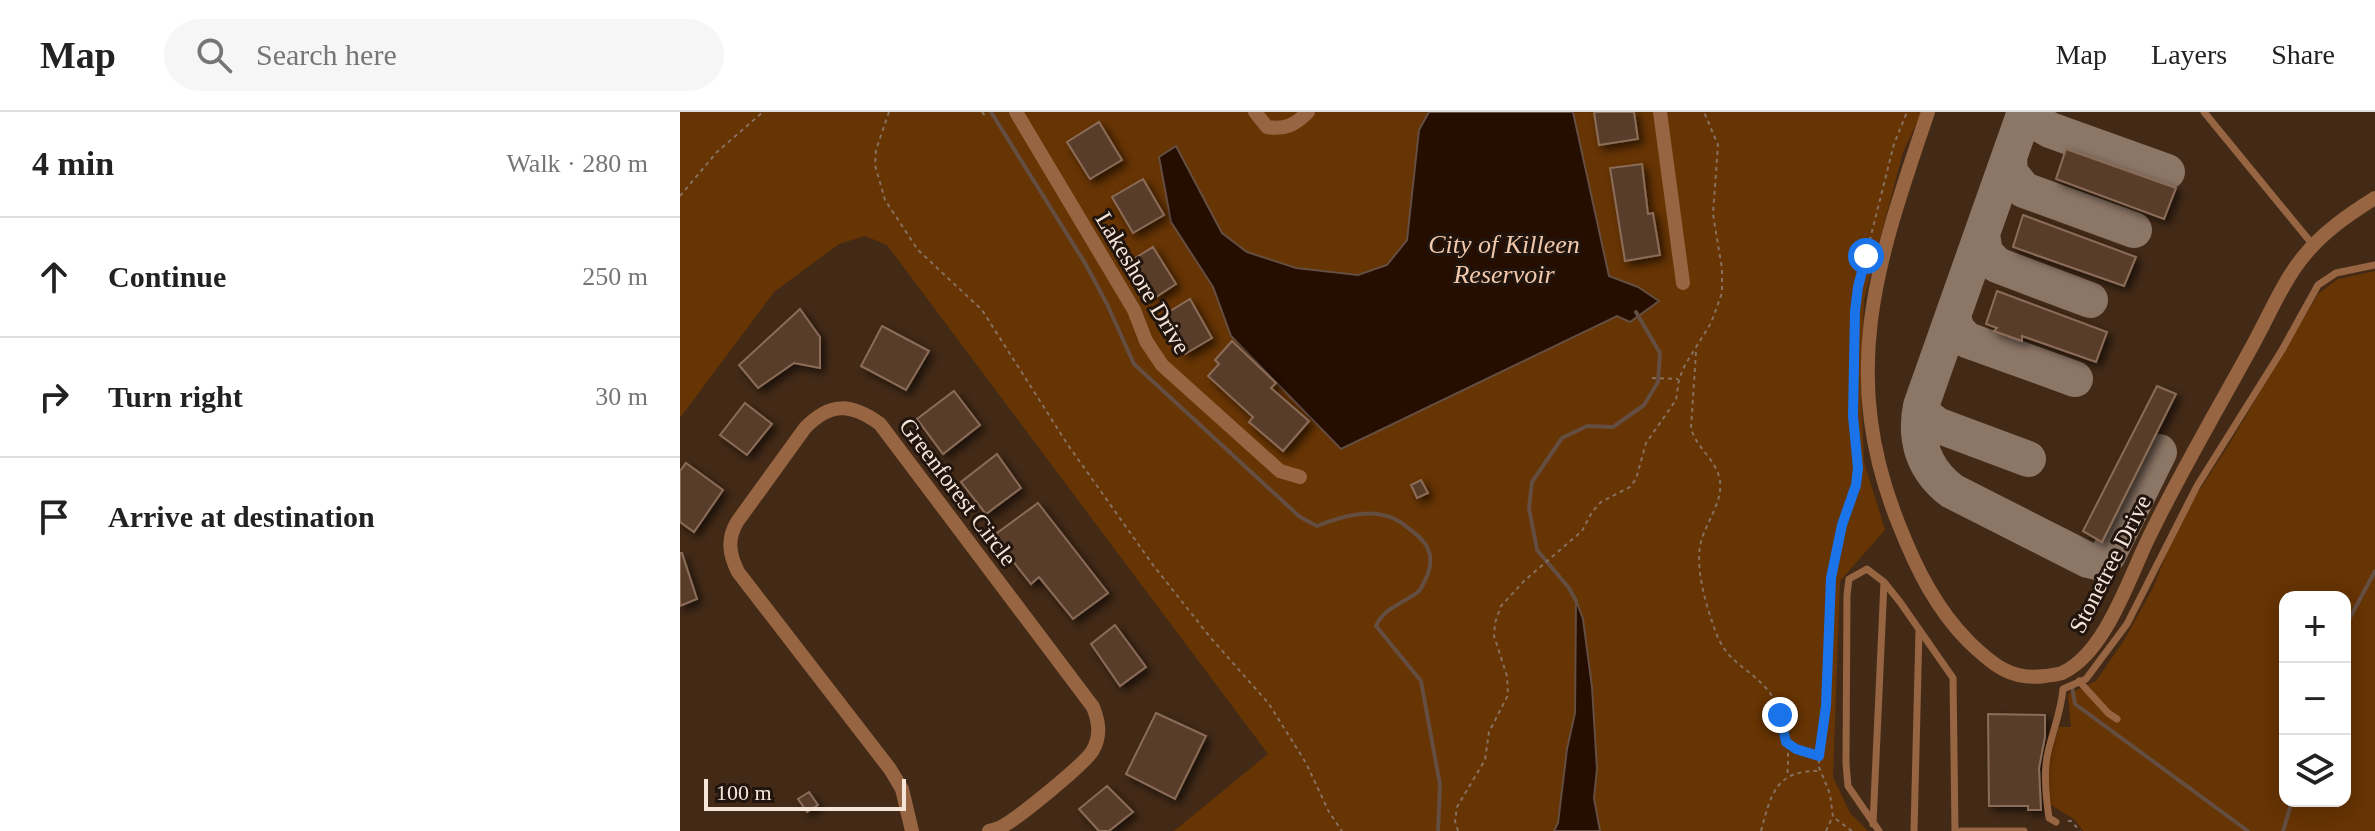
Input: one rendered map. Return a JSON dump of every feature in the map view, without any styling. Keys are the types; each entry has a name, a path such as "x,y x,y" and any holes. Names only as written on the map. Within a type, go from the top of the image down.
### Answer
{"street":[{"name":"Lakeshore Drive","path":"1016,112 1134,310 1146,341 1162,365 1280,471 1300,477"},
{"path":"1255,112 1267,127 1280,129 1297,123 1308,112"},
{"path":"1660,112 1683,283"},
{"name":"Stonetree Drive","path":"1928,112 1887,232 1877,284 1868,340 1870,425 1883,483 1920,577 1963,636 1991,664 2007,673 2037,677 2063,673 2093,649 2186,462 2300,260 2337,222 2375,198"},
{"name":"Greenforest Circle","path":"912,831 902,789 890,769 738,572 732,560 731,532 737,522 805,428 828,410 853,409 880,424 1093,707 1098,718 1098,737 1091,754 1018,815 989,831"}],"lane":[{"path":"2204,112 2313,245"},
{"path":"2056,822 2049,818 2047,807 2046,757 2060,715 2063,689 2086,679 2127,624 2190,498 2282,350 2318,285 2336,273 2375,265"},
{"path":"1876,828 1848,786 1846,764 1847,595 1849,579 1867,569 1884,582 1953,678 1958,831 2024,831"},
{"path":"1876,828 1884,582"},
{"path":"1914,831 1919,628"},
{"path":"2079,681 2117,719"}],"path":[{"path":"680,196 717,152 763,112"},
{"path":"889,112 876,150 875,165 885,200 918,250 982,310 1068,445 1153,565 1269,704 1306,763 1329,812 1342,831"},
{"path":"982,112 986,117"},
{"path":"1458,831 1455,821 1457,807 1485,760 1489,732 1508,695 1507,676 1494,636 1495,623 1506,599 1538,567 1582,531 1601,502 1630,487 1636,479 1646,443 1676,400 1685,365 1711,323 1722,293 1722,269 1713,214 1718,145 1704,112"},
{"path":"1855,342 1858,287 1894,144 1907,112"},
{"path":"1696,351 1691,428 1720,482 1718,497 1700,546 1703,588 1724,651 1767,689 1776,703 1789,760 1787,776 1773,795 1761,831"},
{"path":"1826,831 1833,817 1819,756 1826,706 1831,578 1858,468 1853,416 1854,366"},
{"path":"1652,378 1679,379"},
{"path":"1786,742 1796,749 1819,756"},
{"path":"1787,776 1800,771 1821,771"},
{"path":"1833,817 1852,831"}],"shaded area":[{"path":"680,112 1922,112 1903,152 1864,300 1861,386 1864,462 1885,530 1840,581 1833,777 1850,813 1868,831 1174,831 1268,754 887,245 865,236 839,244 774,292 680,418"},
{"path":"2375,271 2375,831 2083,831 2074,819 2049,804 2049,759 2059,727 2071,727 2068,694 2096,681 2123,642 2153,588 2179,522 2318,294 2338,279"}],"water":[{"name":"City of Killeen Reservoir","path":"1429,112 1573,112 1609,276 1638,287 1659,301 1630,322 1617,316 1341,449 1231,336 1213,287 1171,222 1159,157 1176,146 1222,233 1247,252 1296,268 1358,275 1387,265 1407,240 1419,130"},
{"path":"1576,600 1583,619 1592,687 1597,769 1594,798 1600,831 1554,831 1558,823 1567,749 1575,713"}],"building":[{"path":"1594,112 1634,112 1638,139 1599,145"},
{"path":"1099,122 1122,160 1090,179 1067,142"},
{"path":"2066,149 2176,188 2164,219 2056,179"},
{"path":"1642,164 1648,214 1653,213 1660,255 1625,261 1610,168"},
{"path":"1143,179 1164,215 1133,233 1112,197"},
{"path":"2023,215 2136,257 2124,286 2013,247"},
{"path":"1153,247 1176,284 1156,297 1132,260"},
{"path":"1997,291 2107,332 2096,362 2022,336 2022,341 1994,331 1997,328 1986,324"},
{"path":"1190,299 1212,338 1185,354 1162,316"},
{"path":"800,309 820,337 820,368 794,363 758,388 739,365"},
{"path":"882,326 929,351 906,390 861,366"},
{"path":"1232,341 1276,383 1271,388 1309,421 1283,451 1249,422 1253,417 1208,376 1219,364 1215,360"},
{"path":"2157,386 2176,394 2102,542 2083,531"},
{"path":"954,391 980,425 943,454 917,419"},
{"path":"745,403 772,424 747,455 720,435"},
{"path":"997,454 1021,488 986,514 961,482"},
{"path":"686,463 723,490 694,532 680,522 680,471"},
{"path":"1421,480 1428,493 1417,498 1411,485"},
{"path":"1038,503 1108,593 1073,619 1039,577 1031,584 993,536"},
{"path":"680,553 697,599 680,606"},
{"path":"1115,625 1146,667 1120,686 1091,644"},
{"path":"1156,713 1206,736 1175,799 1126,774"},
{"path":"1988,714 2045,715 2045,737 2039,768 2041,810 2028,810 2028,806 1989,806"},
{"path":"1107,786 1133,812 1109,831 1099,831 1079,809"},
{"path":"809,792 818,805 807,812 798,799"}],"waterway":[{"path":"991,112 1085,263 1134,364 1300,517 1317,526 1358,514 1380,514 1400,522 1426,544 1430,567 1421,589 1389,610 1376,626 1421,681 1440,785 1438,831"},
{"path":"1576,601 1537,550 1529,508 1532,482 1562,438 1587,426 1613,427 1644,405 1658,382 1660,353 1636,312"},
{"path":"2351,616 2375,571"},
{"path":"2072,687 2075,704 2248,831"},
{"path":"2283,831 2290,807"}],"taxiway":[{"path":"2025,112 1921,406 1919,431 1923,453 1934,474 1952,491 2097,562 2108,555 2159,452"},
{"path":"2032,112 2040,124 2050,130 2167,172"},
{"path":"2009,158 2010,173 2024,190 2134,230"},
{"path":"1982,234 1985,253 1997,265 2090,300"},
{"path":"1953,317 1957,330 1967,340 2075,379"},
{"path":"1921,406 1924,415 1937,425 2028,459"}],"route":[{"path":"1780,715 1786,742 1796,749 1819,756 1826,706 1831,578 1858,468 1853,416 1855,311 1866,256"}]}
